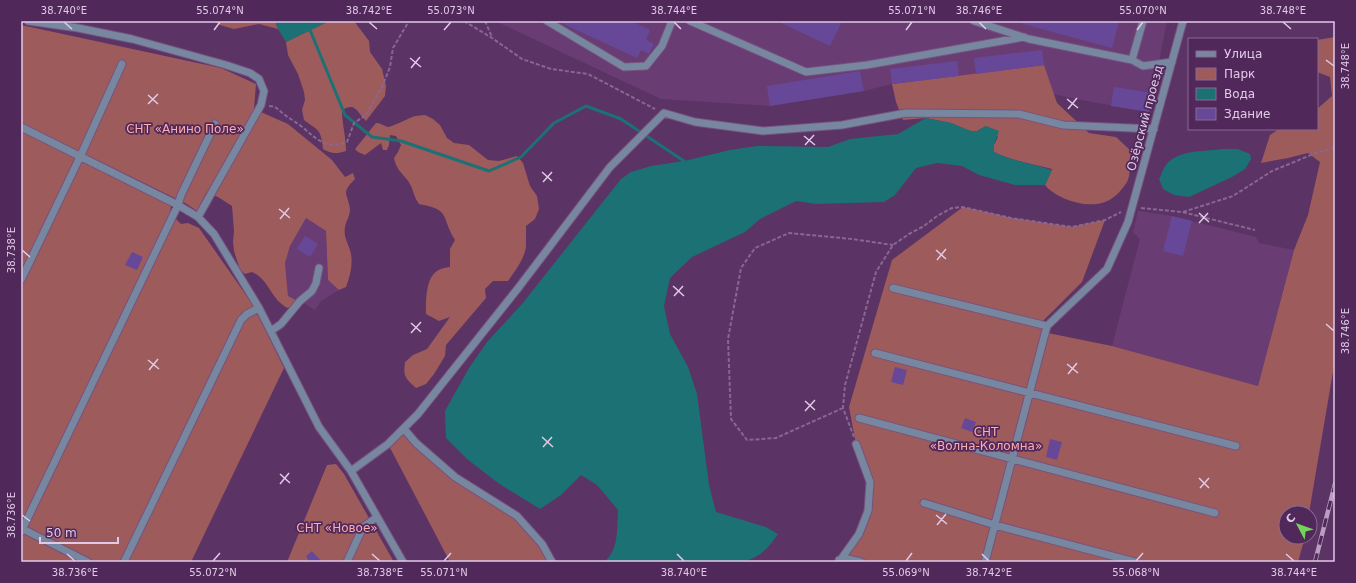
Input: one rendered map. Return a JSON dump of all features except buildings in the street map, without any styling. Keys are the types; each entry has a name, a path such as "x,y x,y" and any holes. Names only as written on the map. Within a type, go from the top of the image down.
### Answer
{"street":[{"path":"28,21 78,28 132,39 226,65 250,73 259,79 264,91 260,105 198,217"},
{"path":"547,21 624,66 646,66 662,46 672,21"},
{"path":"690,21 806,72 867,65 1024,37"},
{"path":"974,21 1024,37 1132,60 1143,66 1172,62"},
{"path":"1132,60 1143,21"},
{"name":"Озёрский проезд","path":"1047,326 1106,269 1128,222 1183,21"},
{"path":"21,280 80,157 122,64"},
{"path":"351,471 388,444 418,414 519,287 610,167 664,113 695,122 763,131 842,126 906,113 1019,114 1063,124 1154,129"},
{"path":"88,562 22,530 178,205 181,195 215,124"},
{"path":"21,128 178,205 198,217 214,234 259,308 319,427 351,471 403,562"},
{"path":"271,331 281,324 300,301 312,291 316,283 319,268"},
{"path":"893,288 1047,326 985,562"},
{"path":"124,562 241,320 259,308"},
{"path":"875,352 1236,446"},
{"path":"860,418 1214,513"},
{"path":"404,429 416,443 455,476 517,516 542,544 552,562"},
{"path":"839,561 859,534 868,511 870,482 856,444"},
{"path":"924,503 995,525 1135,562"},
{"path":"347,562 363,527 377,516"},
{"path":"839,561 848,559 861,562"}],"path":[{"path":"260,105 275,106 320,142 338,146 347,142 354,123 366,115 382,87 390,67 393,48 409,21"},
{"path":"464,21 522,59 551,70 588,74 664,113"},
{"path":"485,21 492,38"},
{"path":"1182,212 1233,196 1272,171 1335,147"},
{"path":"856,444 843,408 845,385 876,272 893,245 937,216 952,208 963,207 1012,218 1072,228 1105,220 1132,207 1182,212 1254,230"},
{"path":"843,408 776,438 747,440 731,419 728,339 741,268 755,248 789,233 852,239 893,245"}],"shaded area":[{"path":"495,21 1167,21 1149,112 1053,94 1044,65 892,84 864,91 770,106 661,99"},
{"path":"1138,211 1172,216 1256,237 1259,243 1294,250 1258,386 1112,346 1140,239 1133,232"},
{"path":"306,218 326,231 328,280 339,290 321,301 315,310 288,296 285,263 290,246"}],"green space":[{"path":"214,21 275,21 278,29 259,24 234,29 220,25"},
{"path":"329,21 354,21 369,41 370,52 382,69 386,86 385,96 366,121 353,107 342,110 346,151 337,153 331,153 323,149 320,133 316,128 304,120 302,110 305,100 304,92 298,74 288,55 286,42"},
{"name":"СНТ «Анино Поле»","path":"21,25 221,68 256,84 254,109 288,124 332,160 345,177 353,173 355,179 346,191 350,209 345,227 345,238 351,254 352,262 346,287 339,290 328,280 326,231 306,218 290,246 285,263 288,296 296,300 290,307 287,308 278,300 260,277 252,272 245,274 240,270 234,251 232,206 218,197 206,193 197,211 185,203 21,123"},
{"name":"СНТ «Волна-Коломна»","path":"1335,37 1335,360 1310,505 1278,505 1278,545 1303,545 1298,562 839,562 859,534 868,511 870,482 856,444 849,407 892,260 963,207 1012,218 1071,227 1105,220 1082,282 1039,325 1048,333 1112,346 1258,386 1294,250 1308,215 1320,162 1308,153 1261,163 1270,135 1278,130 1318,130 1318,108 1332,96 1330,77 1318,72 1318,40"},
{"path":"1044,65 1057,103 1089,133 1116,137 1131,151 1128,179 1120,191 1108,201 1098,204 1081,203 1056,195 1045,185 1052,169 1015,160 994,152 994,145 998,137 986,126 977,131 970,131 951,123 926,118 903,120 896,102 892,84"},
{"path":"425,115 440,125 447,138 454,143 469,145 488,160 499,161 517,156 523,163 530,186 537,196 539,209 535,219 526,226 525,251 522,260 514,273 508,281 493,281 485,289 486,298 446,345 445,356 434,374 426,384 416,388 409,382 405,374 405,362 413,355 427,349 450,317 439,321 426,314 427,295 429,282 432,276 441,269 450,267 450,249 455,240 450,232 444,215 436,209 419,204 409,182 399,171 394,158 401,145 396,136 390,135 387,150 383,150 381,143 365,155 355,149 376,123 388,127 415,116"},
{"path":"21,131 171,206 170,213 181,224 188,223 199,228 253,305 284,368 191,562 21,562"},
{"path":"404,429 455,477 517,516 552,562 450,562 388,444"},
{"name":"СНТ «Новое»","path":"336,464 344,474 394,562 287,562 327,465"}],"water":[{"path":"275,21 329,21 286,42"},
{"path":"926,118 951,123 971,131 977,131 986,126 999,131 994,145 994,152 1015,160 1052,170 1045,185 1015,185 979,175 962,166 937,163 916,168 895,195 884,202 816,204 796,201 760,219 745,232 692,257 670,278 664,306 670,334 688,367 697,394 709,485 716,512 766,527 778,534 770,545 758,556 741,562 604,562 609,557 615,545 618,510 597,485 581,475 561,495 540,509 498,483 467,459 446,438 445,411 469,368 487,342 522,304 621,179 631,172 651,166 684,161 730,150 757,146 828,147 850,139 898,134"},
{"path":"1238,149 1250,154 1251,159 1245,169 1232,177 1189,197 1174,195 1163,189 1159,179 1164,168 1175,157 1190,152"}],"waterway":[{"path":"310,30 345,115 372,137 401,141 489,171 521,157 554,123 586,106 621,119 684,161"}],"railway":[{"path":"1315,562 1335,484"}]}
